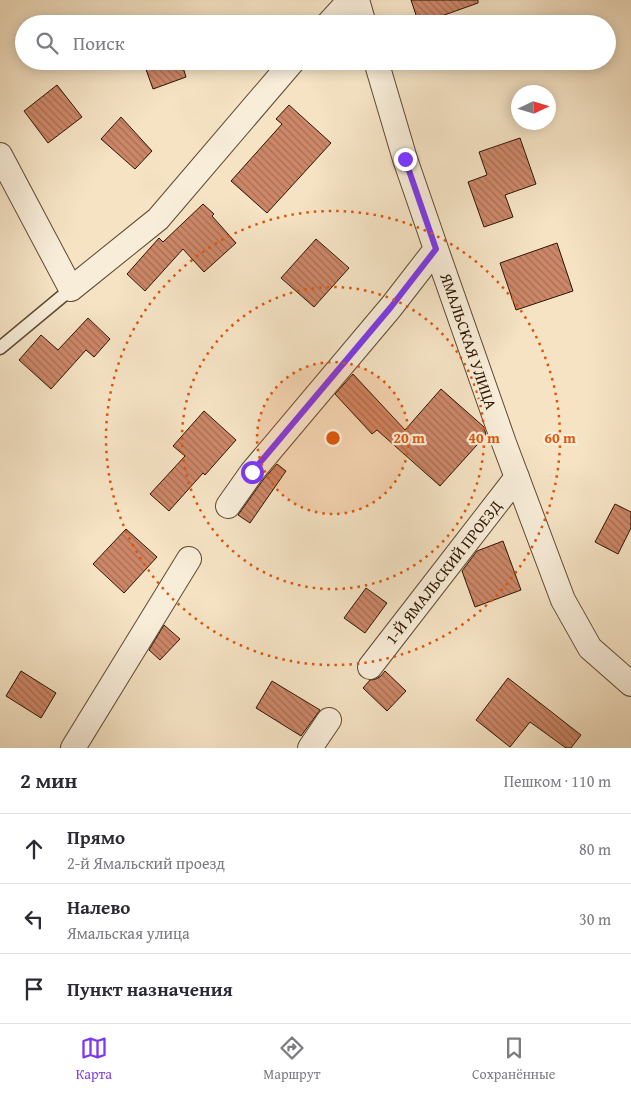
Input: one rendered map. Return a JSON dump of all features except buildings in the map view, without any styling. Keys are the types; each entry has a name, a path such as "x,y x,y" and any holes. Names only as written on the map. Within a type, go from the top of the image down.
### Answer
{"street":[{"path":"336,15 350,0"},
{"path":"357,0 361,15"},
{"path":"0,155 71,289 158,219 285,70"},
{"name":"ЯМАЛЬСКАЯ УЛИЦА","path":"379,70 405,159 436,249 562,600 590,648 631,684"},
{"path":"228,506 252,472 391,307 436,249"},
{"name":"1-Й ЯМАЛЬСКИЙ ПРОЕЗД","path":"370,667 517,477"},
{"path":"73,748 189,559"},
{"path":"310,748 329,720"}],"lane":[{"path":"0,348 71,289"}],"route":[{"path":"252,472 391,307 436,249 405,159"}]}
